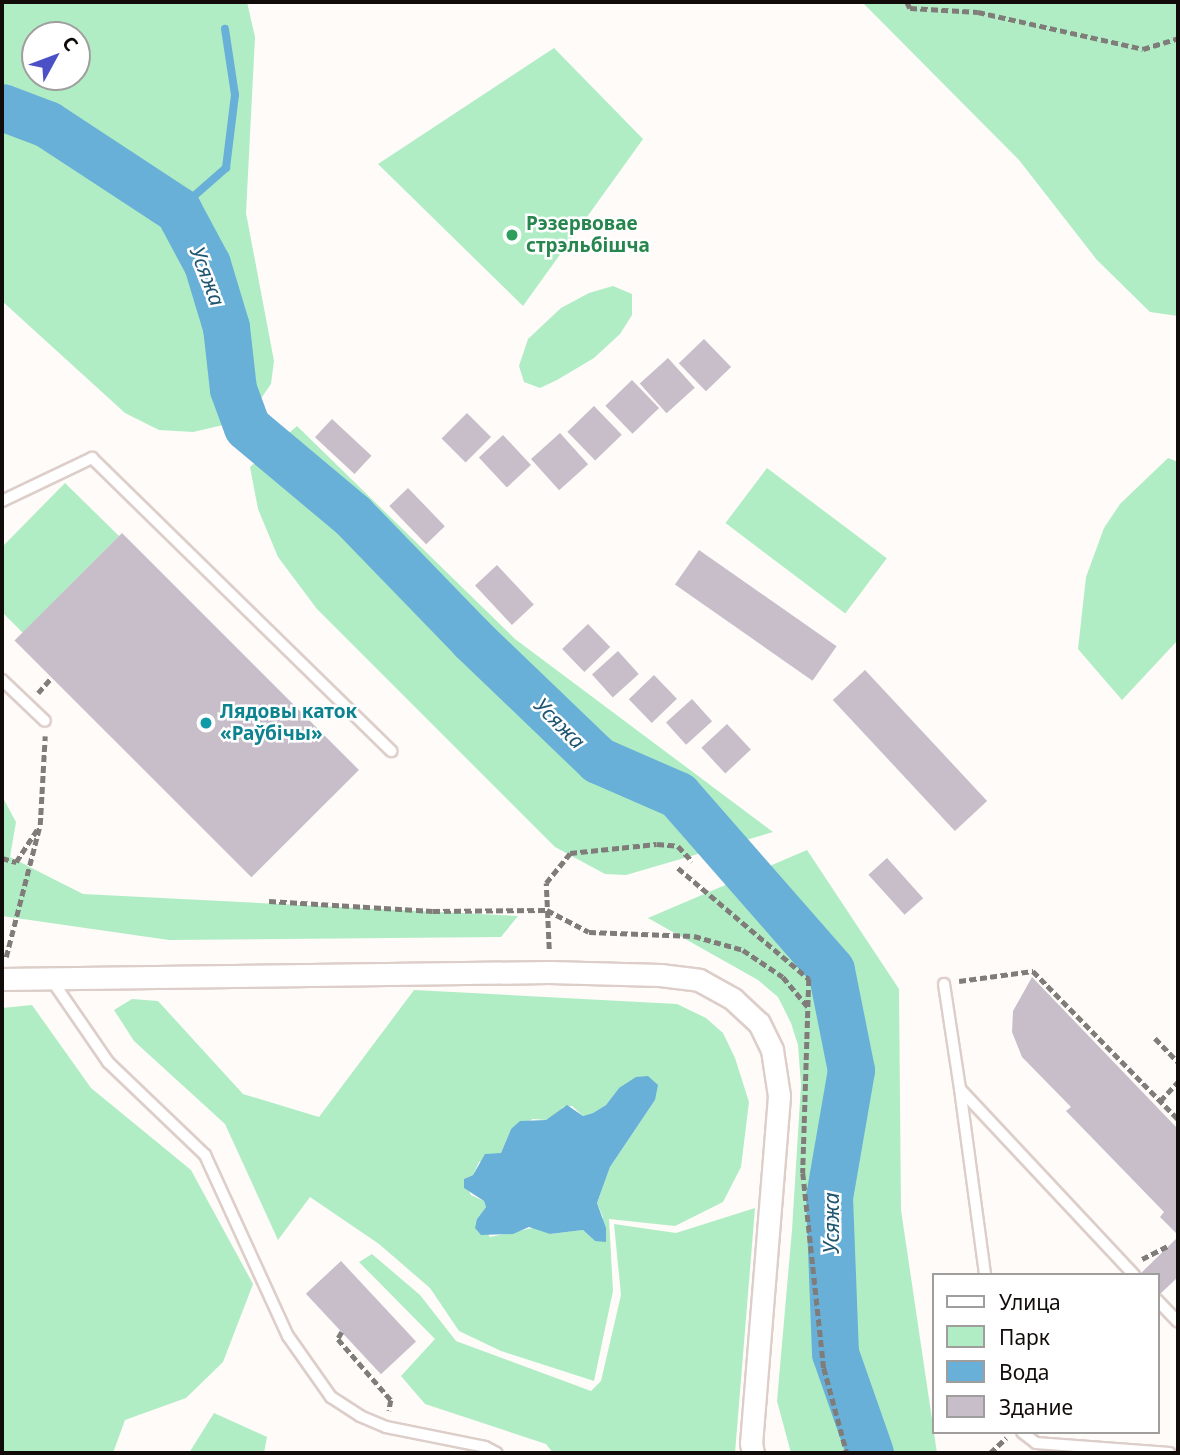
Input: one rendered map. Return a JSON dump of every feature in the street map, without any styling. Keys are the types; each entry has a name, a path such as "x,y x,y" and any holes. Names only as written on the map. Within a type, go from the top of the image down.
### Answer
{"street":[{"path":"3,970 50,977 549,972 660,975 699,980 733,999 759,1023 772,1050 779,1096 751,1443 753,1453"}],"lane":[{"path":"2,501 92,458 391,751"},
{"path":"2,680 45,721"},
{"path":"50,977 108,1062 205,1155 288,1336 331,1397 360,1416 386,1427 485,1447 497,1453"},
{"path":"944,984 985,1273"},
{"path":"960,1090 1130,1271"},
{"path":"1159,1302 1178,1322"},
{"path":"1025,1434 1036,1443 1170,1453"}],"path":[{"path":"907,2 910,8 978,12 1143,49 1178,38"},
{"path":"3,970 40,825 45,721"},
{"path":"2,858 16,862 40,825"},
{"path":"549,972 546,883 570,853 657,844 678,846 692,861"},
{"path":"269,901 433,911 547,910 589,932 694,936 743,950 783,977 808,1007"},
{"path":"944,984 1033,971 1178,1119"},
{"path":"1155,1038 1178,1062"},
{"path":"1160,1101 1178,1082"},
{"path":"1130,1271 1170,1245"},
{"path":"342,1332 338,1339 391,1400"},
{"path":"990,1453 1010,1434"}],"green space":[{"path":"2,2 247,2 255,37 246,213 274,361 271,384 255,407 232,423 193,432 159,430 125,413 2,301"},
{"path":"862,2 1178,2 1178,316 1150,312 1097,260 1019,160"},
{"name":"Рэзервовае стрэльбішча","path":"554,48 643,139 523,306 378,164"},
{"path":"613,286 632,294 632,315 620,334 594,358 557,380 540,388 524,382 519,366 528,339 561,308 589,293"},
{"path":"297,426 515,639 773,832 626,875 605,874 555,847 317,609 278,557 258,509 250,467"},
{"path":"1168,458 1178,462 1178,640 1122,700 1078,649 1086,577 1104,528 1120,504"},
{"path":"767,468 887,558 845,613 725,523"},
{"path":"65,483 119,536 23,633 2,612 2,547"},
{"path":"2,796 16,822 10,857 83,894 518,916 501,937 169,940 2,916"},
{"path":"807,850 899,989 901,1210 932,1434 934,1434 937,1453 791,1453 777,1401 801,1085 798,1045 778,997 758,980 648,918"},
{"path":"414,990 677,1004 706,1018 723,1033 735,1058 749,1102 741,1167 723,1202 675,1226 609,1219 613,1291 594,1381 501,1351 459,1331 430,1288 379,1244 310,1197 278,1240 225,1124 134,1041 114,1010 132,999 158,1001 243,1094 319,1117","holes":["619,1088 655,1100 610,1167 597,1203 603,1217 595,1241 583,1230 550,1234 537,1227 490,1237 477,1219 486,1207 484,1201 471,1195 464,1179 473,1175 479,1162 501,1153 511,1129 533,1119 546,1120 558,1114 563,1107 572,1106 583,1116 593,1113 606,1105"]},
{"path":"32,1005 91,1088 191,1170 253,1284 223,1362 186,1398 125,1420 113,1453 2,1453 2,1008"},
{"path":"755,1208 735,1453 553,1453 546,1444 425,1404 401,1376 435,1339 359,1262 372,1254 420,1295 456,1341 591,1391 601,1381 621,1295 614,1224 676,1233"},
{"path":"214,1413 267,1437 264,1453 189,1453"}],"water":[{"path":"648,1076 658,1085 655,1100 610,1167 597,1203 606,1228 606,1242 595,1241 583,1230 550,1234 529,1227 513,1234 481,1235 475,1228 477,1219 486,1207 484,1201 464,1188 464,1179 473,1175 485,1154 501,1153 511,1129 520,1121 546,1120 567,1105 583,1116 593,1113 606,1105 619,1088 636,1077"}],"building":[{"path":"704,339 731,367 706,391 679,363"},
{"path":"668,358 695,388 667,413 640,383"},
{"path":"632,380 659,408 632,434 605,406"},
{"path":"594,406 622,435 595,460 567,432"},
{"path":"467,413 491,437 466,462 442,438"},
{"path":"332,419 371,456 354,474 315,437"},
{"path":"560,433 588,464 559,490 531,459"},
{"path":"503,435 531,465 507,487 479,458"},
{"path":"408,488 445,526 426,544 389,506"},
{"name":"Лядовы каток «Раўбічы»","path":"122,533 359,770 251,877 15,640"},
{"path":"699,550 837,646 813,681 675,584"},
{"path":"497,565 534,604 512,625 475,585"},
{"path":"588,624 610,647 584,672 562,649"},
{"path":"618,651 639,674 613,697 592,674"},
{"path":"865,670 987,801 955,831 833,700"},
{"path":"654,675 677,699 652,723 629,699"},
{"path":"692,699 712,721 686,745 666,722"},
{"path":"727,724 751,750 725,773 701,748"},
{"path":"887,858 923,898 905,915 868,875"},
{"path":"1032,977 1178,1129 1178,1235 1160,1217 1164,1212 1066,1111 1071,1107 1022,1057 1012,1032 1013,1011"},
{"path":"1178,1237 1178,1277 1159,1295 1159,1273 1141,1273"},
{"path":"341,1261 416,1341 381,1374 306,1294"}],"waterway":[{"path":"178,210 226,168 235,95 225,29"},
{"name":"Усяжа","path":"2,107 47,124 178,210 207,264 226,327 233,389 247,427 352,515 472,639 598,760 678,795 831,970 851,1070 829,1197 835,1353 870,1453"}],"place":[{"name":"Рэзервовае стрэльбішча","path":"512,235"},
{"name":"Лядовы каток «Раўбічы»","path":"206,723"}]}
